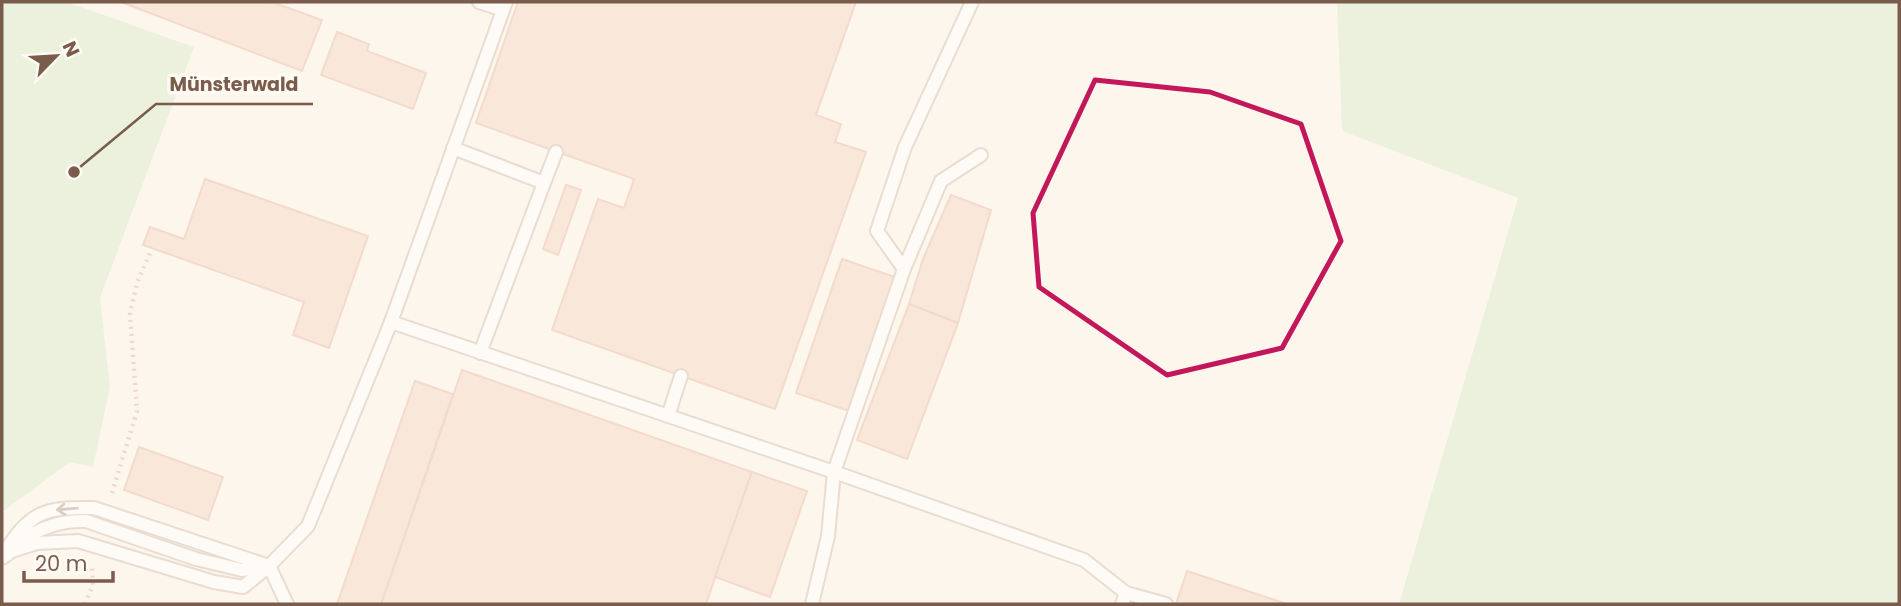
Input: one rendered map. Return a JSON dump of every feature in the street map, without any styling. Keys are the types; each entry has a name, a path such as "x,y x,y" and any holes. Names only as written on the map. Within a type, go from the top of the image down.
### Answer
{"lane":[{"path":"2,557 24,546 63,540 78,541 214,582 243,587 269,566 308,526 391,322 505,6 479,2"},
{"path":"904,269 877,231 905,147 972,2"},
{"path":"453,148 544,183"},
{"path":"480,352 556,152"},
{"path":"812,604 828,536 834,472 904,269 941,181 981,155"},
{"path":"391,322 1084,560 1124,599 1166,604"},
{"path":"668,416 681,376"},
{"path":"2,557 30,519 46,512 69,508 94,509 269,566 288,604"},
{"path":"2,557 42,529 60,523 86,521 196,559 242,570 269,566"}],"path":[{"path":"107,512 137,411 131,313 137,283 150,253"},
{"path":"85,604 93,585 91,570 98,548"}],"highlighted area":[{"path":"1095,80 1210,92 1301,124 1341,241 1282,348 1167,375 1039,287 1033,213"}],"green space":[{"path":"2,2 67,2 194,47 100,298 110,387 93,467 70,462 2,512"},
{"path":"1337,2 1899,2 1899,604 1399,604 1518,198 1342,131"}],"building":[{"path":"121,2 272,2 322,20 302,71"},
{"path":"518,2 856,2 816,115 841,124 835,142 866,152 775,409 552,330 598,199 624,208 634,179 476,123"},
{"path":"337,32 369,44 367,51 426,73 413,109 321,75"},
{"path":"205,179 368,236 329,348 293,335 304,302 143,245 150,227 184,239"},
{"path":"566,185 581,190 558,255 543,249"},
{"path":"951,195 991,210 958,323 909,304 923,259"},
{"path":"842,259 895,277 849,411 796,393"},
{"path":"909,304 958,323 907,459 857,440"},
{"path":"462,370 752,472 706,604 381,604"},
{"path":"415,381 453,394 381,604 337,604"},
{"path":"139,447 223,477 208,520 124,490"},
{"path":"752,472 807,491 770,597 715,577"},
{"path":"1187,571 1287,604 1176,604"}],"place":[{"name":"Münsterwald","path":"74,172"}]}
